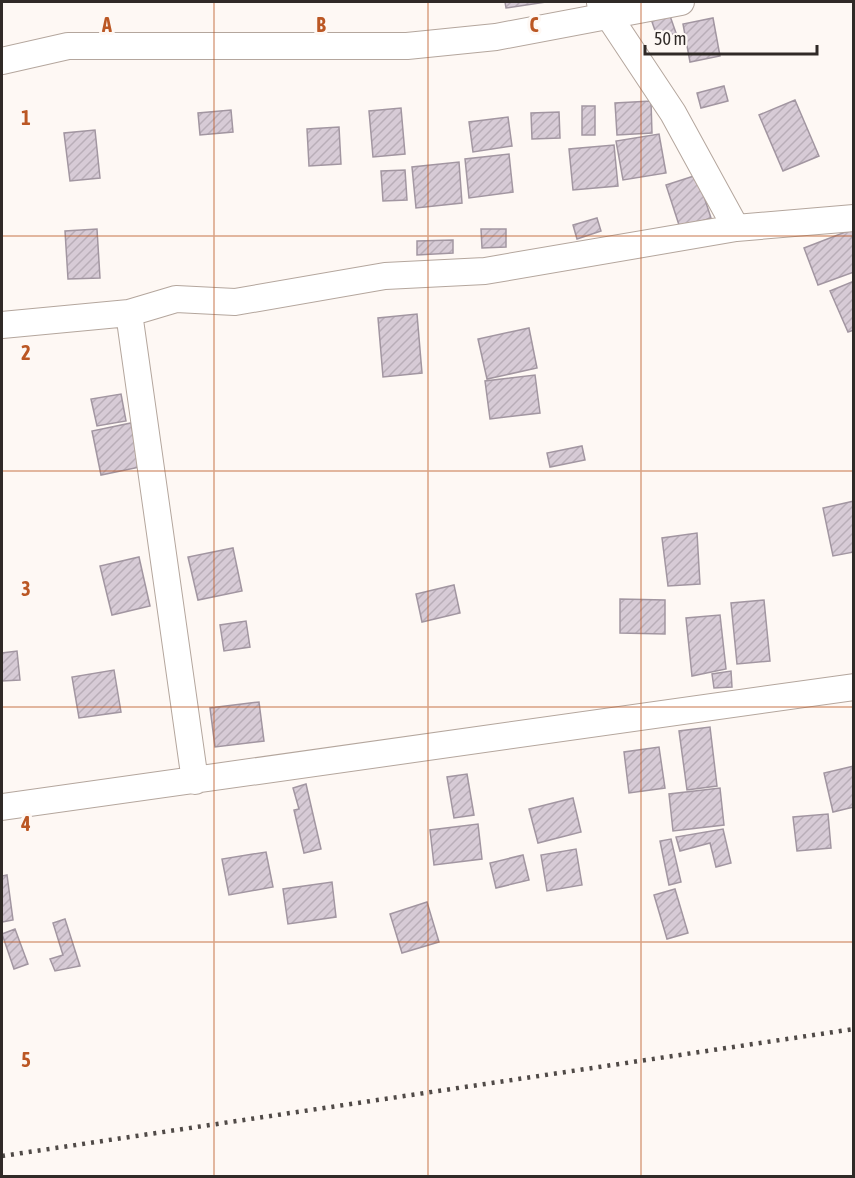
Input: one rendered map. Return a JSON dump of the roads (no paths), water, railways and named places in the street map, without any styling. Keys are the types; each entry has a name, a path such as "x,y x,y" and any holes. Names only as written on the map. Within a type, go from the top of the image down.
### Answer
{"street":[{"path":"2,61 68,46 407,46 496,37 603,8 681,2"},
{"path":"603,8 673,113 736,228"},
{"path":"2,325 129,312 176,300 235,302 385,276 485,271 736,228 854,218"},
{"path":"129,312 195,781"},
{"path":"2,807 854,687"}],"railway":[{"path":"2,1156 854,1029"}]}
